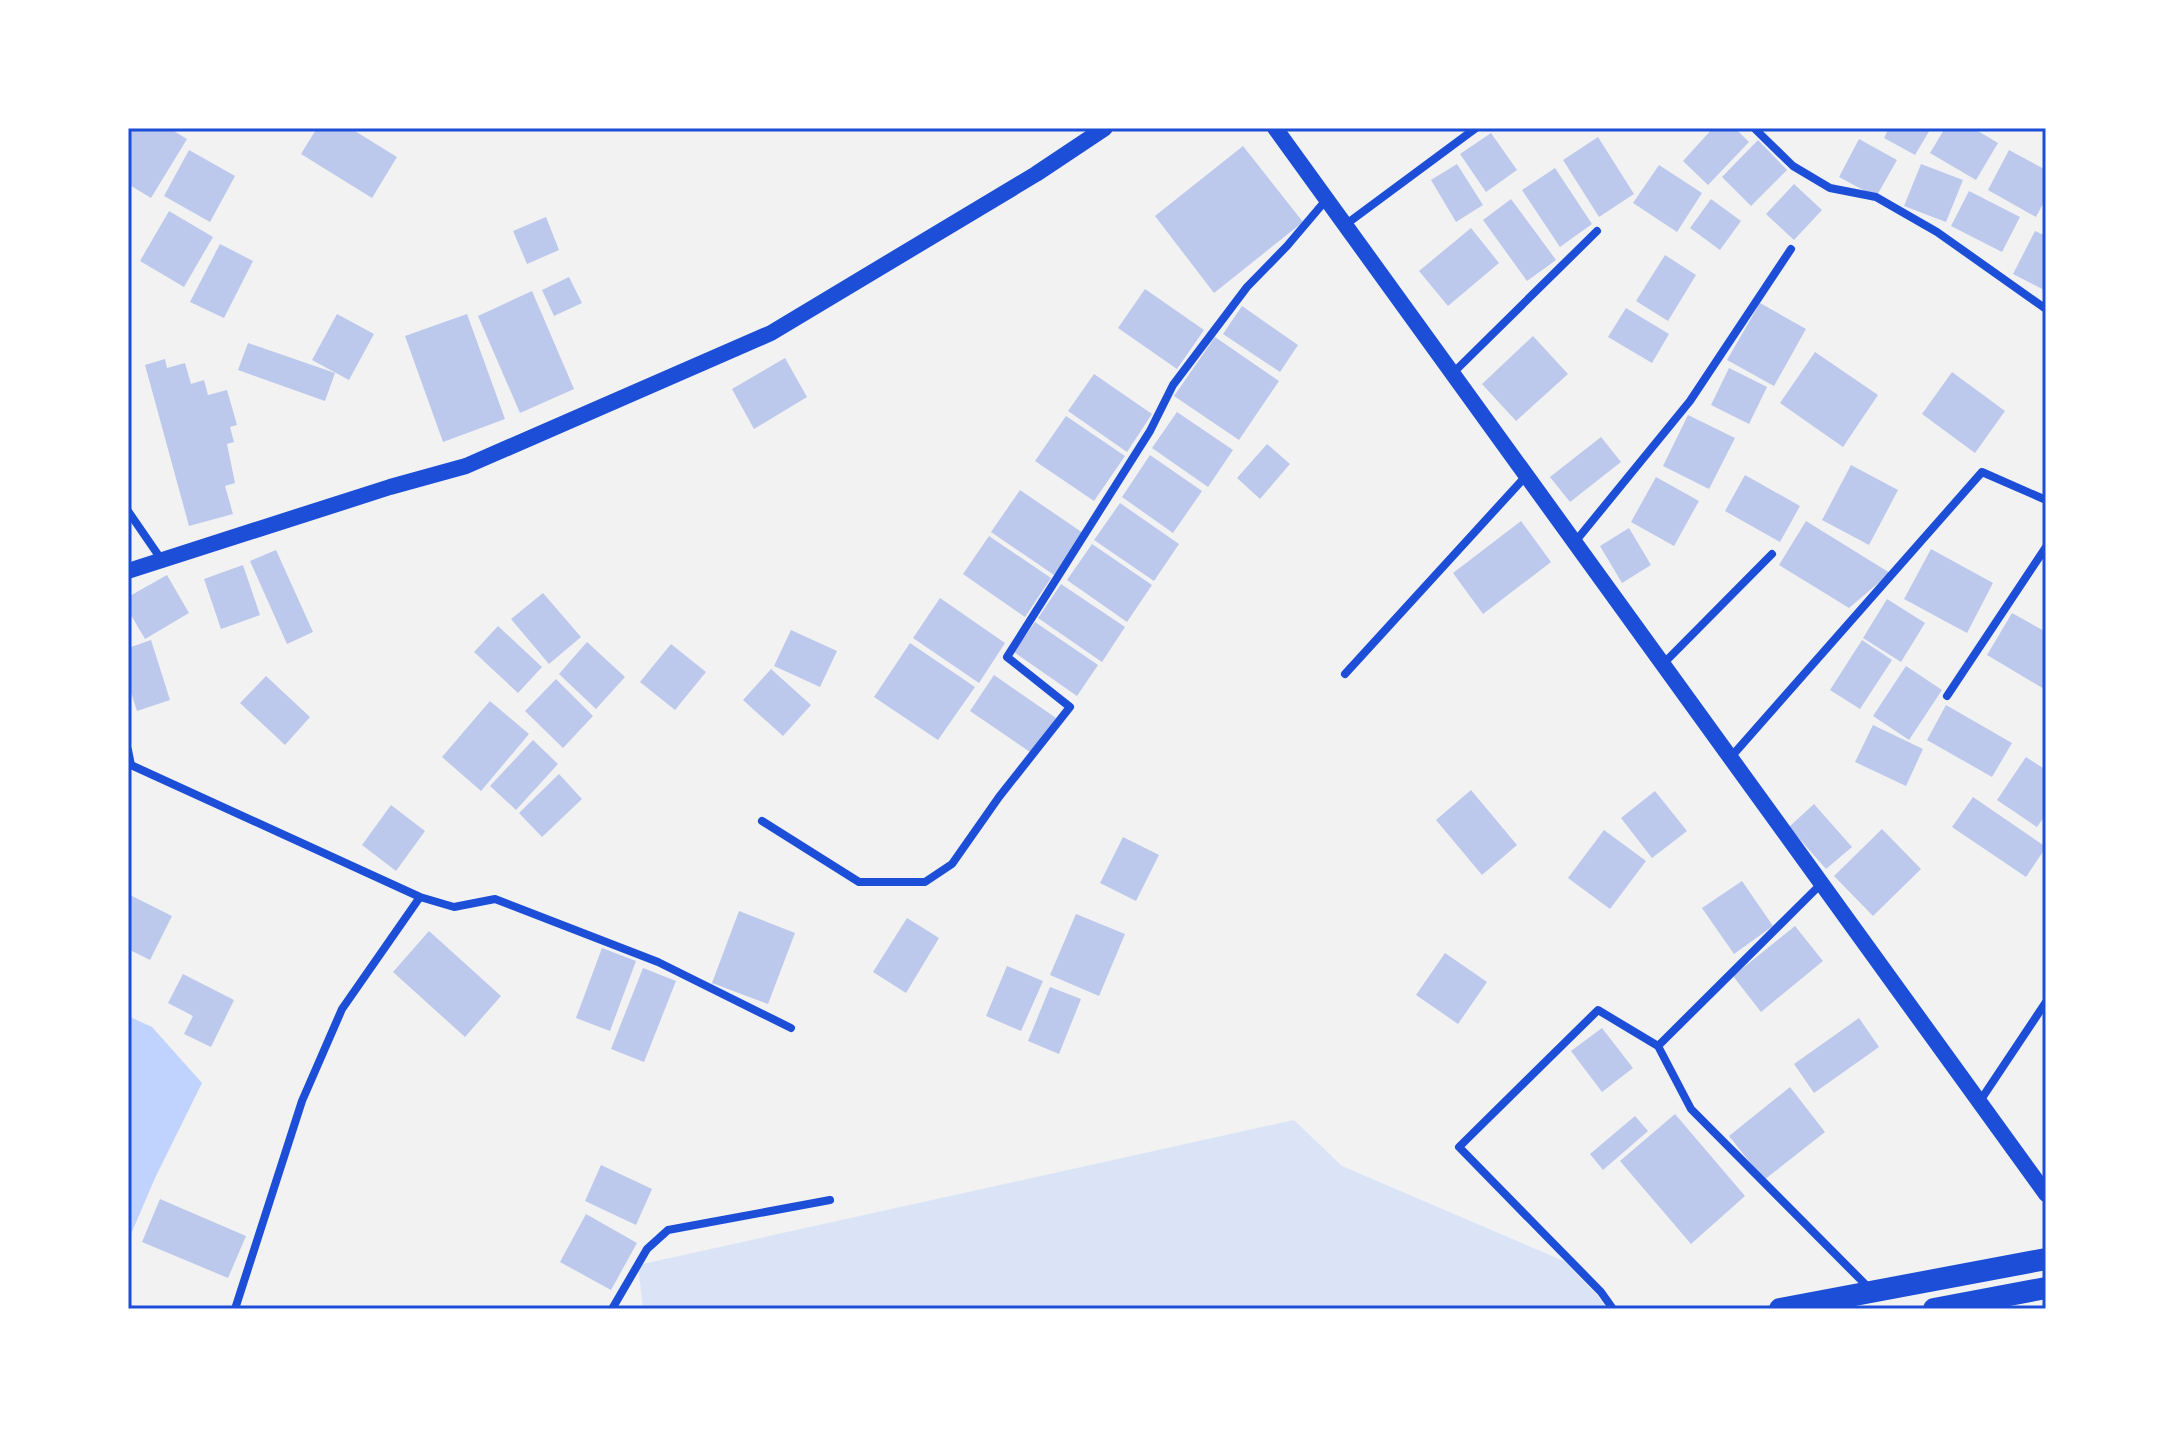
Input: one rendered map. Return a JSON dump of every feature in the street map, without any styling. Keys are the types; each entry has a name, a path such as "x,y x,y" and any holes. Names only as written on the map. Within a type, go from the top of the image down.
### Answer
{"highway":[{"path":"1780,1309 2046,1259"},
{"path":"1934,1309 2046,1288"}],"main road":[{"path":"128,571 390,487 466,466 771,333 1036,174 1105,128"},
{"path":"1275,128 2046,1194"}],"street":[{"path":"1345,225 1476,128"},
{"path":"1754,128 1793,166 1830,188 1876,197 1937,232 2046,309"},
{"path":"762,821 859,882 925,882 952,864 999,797 1070,707 1007,657 1150,431 1173,385 1247,287 1326,199"},
{"path":"1453,374 1597,231"},
{"path":"1575,543 1690,401 1791,249"},
{"path":"1730,758 1982,472 2046,500"},
{"path":"1345,674 1526,475"},
{"path":"128,511 162,560"},
{"path":"1947,696 2046,547"},
{"path":"1663,664 1772,554"},
{"path":"128,750 131,765 420,897 454,907 495,899 658,962 791,1028"},
{"path":"1658,1046 1821,883"},
{"path":"235,1309 302,1101 342,1009 420,897"},
{"path":"1980,1102 2046,1002"},
{"path":"1613,1309 1601,1292 1459,1147 1598,1010 1658,1046 1691,1109 1873,1292"},
{"path":"612,1309 647,1249 668,1230 830,1200"}],"shaded area":[{"path":"1294,1120 1342,1166 1564,1261 1607,1309 643,1309 638,1265"}],"water":[{"path":"128,1016 152,1027 202,1083 128,1241"}],"building":[{"path":"128,128 169,128 187,139 151,198 128,184"},
{"path":"317,128 350,128 397,157 372,198 301,154"},
{"path":"1713,128 1735,128 1749,142 1708,185 1683,161"},
{"path":"1889,128 1931,128 1915,155 1884,138"},
{"path":"1945,128 1973,128 1998,143 1976,180 1930,153"},
{"path":"1491,133 1517,170 1486,192 1460,154"},
{"path":"1598,137 1634,194 1599,217 1563,160"},
{"path":"1859,139 1897,160 1876,197 1839,177"},
{"path":"1758,140 1787,170 1751,206 1722,177"},
{"path":"1243,146 1303,222 1214,293 1155,216"},
{"path":"189,150 235,176 210,222 164,196"},
{"path":"2009,150 2046,170 2046,198 2036,217 1988,190"},
{"path":"1457,164 1483,205 1456,222 1431,180"},
{"path":"1921,164 1963,180 1946,222 1904,206"},
{"path":"1659,165 1702,193 1677,232 1633,203"},
{"path":"1555,168 1592,224 1560,247 1522,190"},
{"path":"1794,184 1822,210 1794,240 1766,214"},
{"path":"1969,191 2020,217 2002,252 1951,226"},
{"path":"1511,199 1556,260 1527,281 1483,220"},
{"path":"1711,199 1741,221 1720,250 1690,228"},
{"path":"169,211 213,237 184,287 140,261"},
{"path":"546,217 559,250 527,264 513,231"},
{"path":"1471,228 1499,263 1448,306 1419,271"},
{"path":"2035,231 2046,236 2046,291 2013,274"},
{"path":"220,244 253,261 224,318 190,302"},
{"path":"1665,255 1696,275 1668,321 1636,301"},
{"path":"569,277 582,303 554,316 542,290"},
{"path":"1145,289 1204,330 1177,369 1118,328"},
{"path":"532,291 574,389 520,413 478,316"},
{"path":"1760,303 1806,329 1774,386 1727,360"},
{"path":"1242,306 1298,345 1280,372 1223,334"},
{"path":"1626,308 1669,334 1652,363 1608,337"},
{"path":"337,314 374,334 349,380 312,360"},
{"path":"467,314 505,419 443,442 405,336"},
{"path":"1533,336 1568,374 1516,421 1482,384"},
{"path":"1215,337 1279,381 1239,440 1174,396"},
{"path":"248,343 335,373 325,401 238,370"},
{"path":"1815,352 1878,395 1843,447 1780,403"},
{"path":"785,358 807,397 754,429 732,389"},
{"path":"165,359 167,368 185,363 191,384 204,380 208,395 227,390 237,425 230,427 234,442 227,444 235,483 225,486 233,514 189,526 145,365"},
{"path":"1729,368 1767,387 1749,424 1711,405"},
{"path":"1952,372 2005,411 1975,453 1922,414"},
{"path":"1094,374 1152,414 1127,452 1068,411"},
{"path":"1177,412 1233,450 1208,487 1152,448"},
{"path":"1688,415 1735,438 1709,489 1663,466"},
{"path":"1066,416 1125,456 1094,501 1035,461"},
{"path":"1601,437 1621,462 1570,502 1550,477"},
{"path":"1267,444 1290,464 1260,499 1237,478"},
{"path":"1150,455 1202,491 1173,533 1122,497"},
{"path":"1851,465 1898,490 1869,545 1822,520"},
{"path":"1745,475 1800,506 1780,542 1725,511"},
{"path":"1656,477 1699,501 1674,546 1631,522"},
{"path":"1020,490 1083,533 1054,575 991,532"},
{"path":"1120,503 1179,544 1154,581 1094,540"},
{"path":"1521,521 1551,562 1483,614 1453,573"},
{"path":"1806,521 1890,573 1849,608 1779,565"},
{"path":"1629,528 1651,565 1622,583 1600,546"},
{"path":"989,536 1051,578 1025,617 963,574"},
{"path":"1092,544 1152,585 1127,622 1067,580"},
{"path":"1931,549 1993,583 1967,633 1904,599"},
{"path":"276,550 313,632 287,644 250,561"},
{"path":"243,565 260,615 221,629 204,579"},
{"path":"167,575 189,613 145,639 128,610 128,597"},
{"path":"1061,584 1125,627 1102,662 1038,618"},
{"path":"543,593 581,637 549,664 511,619"},
{"path":"940,598 1005,643 979,683 913,638"},
{"path":"1887,599 1925,623 1901,662 1863,638"},
{"path":"2012,613 2046,632 2046,690 1987,655"},
{"path":"1035,622 1098,665 1077,696 1014,652"},
{"path":"498,626 542,667 518,693 474,652"},
{"path":"791,630 837,651 820,687 774,666"},
{"path":"151,640 170,700 137,711 128,683 128,648"},
{"path":"1862,640 1892,660 1860,709 1830,690"},
{"path":"587,642 625,677 596,709 559,674"},
{"path":"910,643 975,687 938,740 874,697"},
{"path":"671,644 706,672 675,710 640,682"},
{"path":"1906,666 1942,690 1909,740 1873,716"},
{"path":"771,669 811,705 783,736 743,700"},
{"path":"994,675 1056,718 1033,754 970,711"},
{"path":"266,676 310,717 285,745 240,703"},
{"path":"556,679 593,716 563,748 525,711"},
{"path":"490,701 529,734 481,791 442,757"},
{"path":"1946,705 2012,743 1992,777 1927,740"},
{"path":"1873,725 1923,749 1906,786 1855,762"},
{"path":"533,740 558,764 516,810 490,786"},
{"path":"2026,757 2046,770 2046,814 2037,827 1997,800"},
{"path":"559,774 582,799 542,837 519,813"},
{"path":"1471,790 1517,845 1482,875 1436,820"},
{"path":"1655,791 1687,831 1652,858 1621,818"},
{"path":"1973,797 2046,847 2026,877 1952,827"},
{"path":"1814,804 1852,847 1826,869 1789,827"},
{"path":"391,805 425,831 396,871 362,845"},
{"path":"1882,829 1921,869 1873,916 1834,876"},
{"path":"1604,830 1646,861 1610,909 1568,878"},
{"path":"1123,837 1159,855 1136,901 1100,883"},
{"path":"1742,881 1773,926 1734,954 1702,908"},
{"path":"128,894 172,916 150,960 128,949"},
{"path":"739,911 795,933 768,1004 712,983"},
{"path":"1076,914 1125,934 1099,996 1050,975"},
{"path":"907,918 939,938 906,993 873,972"},
{"path":"1795,926 1823,961 1761,1012 1733,976"},
{"path":"429,931 501,996 465,1037 393,972"},
{"path":"602,948 636,961 610,1031 576,1018"},
{"path":"1445,953 1487,982 1458,1024 1416,995"},
{"path":"1007,966 1043,981 1021,1031 986,1016"},
{"path":"643,968 676,981 644,1062 611,1049"},
{"path":"183,974 234,1000 211,1047 184,1034 193,1016 168,1003"},
{"path":"1050,987 1081,999 1059,1054 1028,1041"},
{"path":"1859,1018 1879,1047 1814,1093 1794,1064"},
{"path":"1602,1028 1633,1068 1602,1092 1571,1051"},
{"path":"1790,1087 1825,1132 1764,1180 1729,1136"},
{"path":"1675,1114 1745,1196 1691,1244 1620,1161"},
{"path":"1635,1116 1648,1131 1603,1170 1590,1154"},
{"path":"601,1165 652,1189 636,1225 585,1201"},
{"path":"160,1199 246,1236 228,1278 142,1242"},
{"path":"586,1214 637,1243 611,1290 560,1262"}]}
